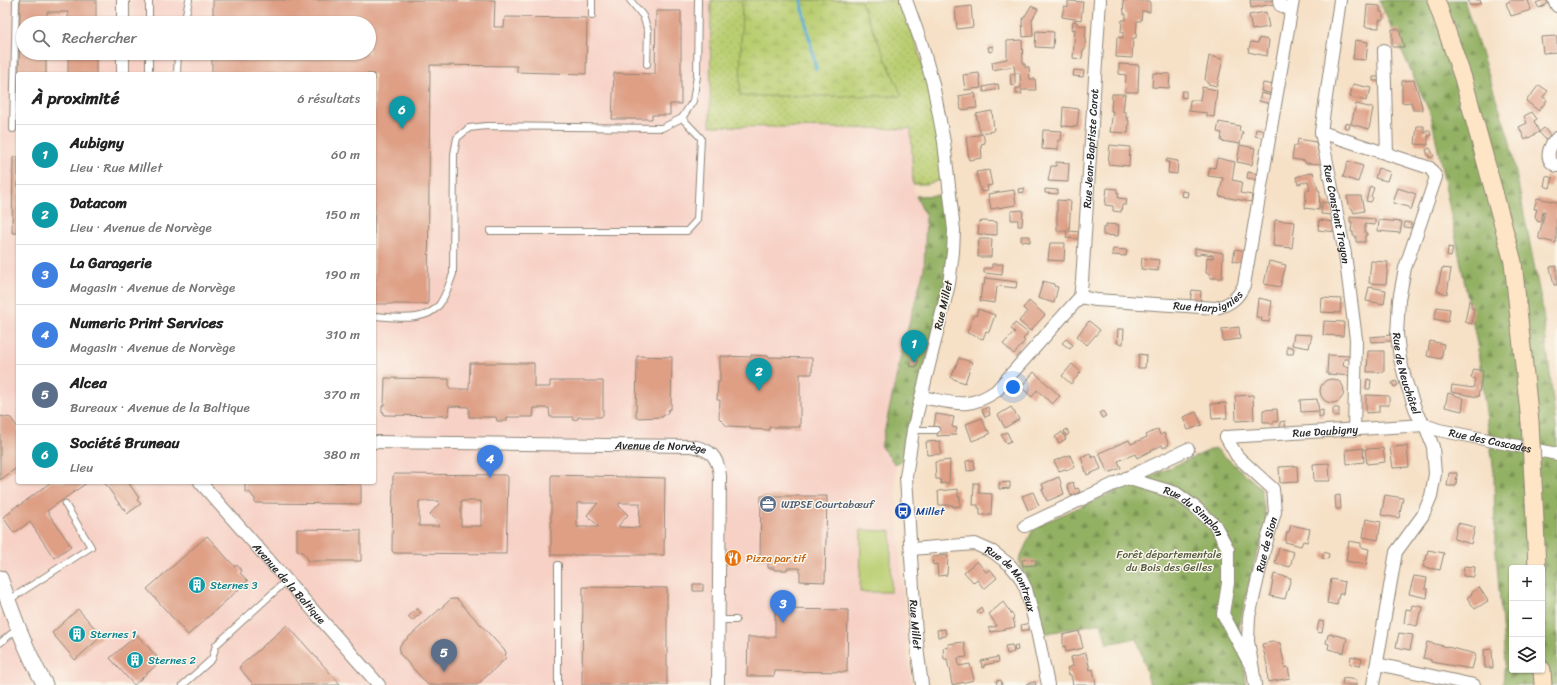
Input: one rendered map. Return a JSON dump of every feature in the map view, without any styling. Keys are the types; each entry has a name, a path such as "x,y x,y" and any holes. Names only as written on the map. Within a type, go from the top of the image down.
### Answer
{"main road":[{"path":"1436,0 1463,78 1513,262 1530,422 1537,565"},
{"path":"1542,673 1542,685"}],"street":[{"path":"123,0 123,16"},
{"name":"Rue Millet","path":"906,0 921,42 933,84 944,142 954,230 954,252 949,284 913,430 906,477 916,634 922,685"},
{"name":"Rue Jean-Baptiste Corot","path":"1080,297 1100,0"},
{"path":"1279,0 1280,5 1292,5"},
{"name":"Rue Constant Troyon","path":"1340,0 1321,132 1345,254 1356,339 1354,430"},
{"path":"1554,0 1557,6"},
{"name":"Rue Harpignies","path":"1080,297 1096,300 1216,308 1231,303 1240,293 1246,277 1292,5"},
{"path":"1384,50 1387,154"},
{"path":"123,60 123,72"},
{"name":"Rue de Neuchâtel","path":"1321,132 1430,168 1436,177 1405,268 1399,300 1397,334 1400,359 1406,382 1417,414 1425,426 1433,447 1435,474 1431,496 1423,515 1396,552 1373,685"},
{"path":"1553,163 1549,151 1557,138"},
{"path":"921,397 955,404 976,402 986,398 996,391 1080,297"},
{"name":"Rue Daubigny","path":"1226,437 1425,426"},
{"name":"Rue des Cascades","path":"1425,426 1557,454"},
{"name":"Rue de Sion","path":"1226,437 1237,456 1273,489 1275,512 1265,547 1249,617 1248,641 1252,670"},
{"name":"Avenue de Norvège","path":"376,442 672,445 691,446 704,449 716,458 719,468 718,685"},
{"path":"1025,526 1188,449"},
{"name":"Rue du Simplon","path":"1126,478 1176,494 1195,507 1215,525 1228,550 1228,583 1223,614 1252,670 1255,685"},
{"name":"Avenue de la Baltique","path":"202,484 379,685"},
{"name":"Rue de Montreux","path":"911,549 975,544 993,552 1010,565 1020,577 1026,589 1037,631 1048,685"},
{"path":"0,578 18,628 37,670 46,685"},
{"path":"1377,664 1474,685"}],"lane":[{"path":"13,128 16,0"},
{"path":"149,0 149,16"},
{"path":"186,16 189,0"},
{"path":"592,0 592,16"},
{"path":"630,0 644,16 648,31 647,64"},
{"path":"376,316 408,317 425,315 438,306 446,292 453,274 454,154 457,138 470,128 486,126 662,128 682,118 693,101 697,76 698,0"},
{"path":"148,60 149,72"},
{"path":"177,72 178,60"},
{"path":"490,231 687,231 697,220 701,138 682,118"},
{"path":"913,430 936,430"},
{"path":"8,600 91,547 64,504"},
{"path":"558,565 558,685"},
{"path":"183,685 212,659 216,645 286,581"},
{"path":"718,620 736,620"},
{"path":"0,643 18,628"}],"shaded area":[{"path":"0,0 711,0 710,126 912,129 914,191 926,217 924,269 903,346 881,447 896,465 895,469 903,596 908,658 912,685 0,685"}],"green space":[{"path":"711,0 901,0 932,92 943,179 927,184 913,184 911,129 710,126"},
{"path":"742,0 860,0 902,96 740,96"},
{"path":"1379,0 1464,0 1509,138 1542,305 1557,435 1557,685 1503,685 1505,661 1495,540 1494,473 1477,344 1431,115"},
{"path":"947,195 950,256 904,458 896,465 881,447 903,346 924,269 926,217 916,196"},
{"name":"Forêt départementale du Bois des Gelles","path":"1215,448 1261,488 1267,526 1255,560 1239,626 1246,685 1150,685 1137,638 1107,644 1101,623 1042,634 1019,560 1034,527"},
{"path":"861,530 891,531 891,592 860,592"}],"building":[{"path":"20,0 96,0 96,16 68,16 68,12 47,12 47,16 20,16"},
{"path":"213,0 495,0 494,27 504,27 505,17 587,18 586,74 517,72 517,66 430,65 428,304 376,304 376,72 212,72 212,60 376,60 376,16 213,16"},
{"path":"1123,0 1150,1 1150,12 1142,11 1141,21 1137,21 1136,38 1133,38 1132,58 1116,57 1117,37 1123,38 1123,32 1121,32 1122,20 1126,20"},
{"path":"1250,0 1274,0 1274,4 1251,8"},
{"path":"1468,0 1480,0 1481,3 1470,6"},
{"path":"1510,0 1528,0 1531,10 1511,16 1506,3"},
{"path":"1546,0 1548,3 1539,8 1536,3"},
{"path":"1068,1 1083,2 1081,20 1062,17 1064,6 1068,7"},
{"path":"1367,5 1380,6 1380,12 1383,12 1383,20 1379,20 1379,28 1365,27"},
{"path":"971,6 973,27 957,29 955,8"},
{"path":"1031,6 1038,9 1032,20 1033,36 1023,37 1022,21"},
{"path":"656,11 681,11 681,104 670,104 670,115 652,115 652,119 612,119 614,73 655,74"},
{"path":"1266,12 1269,27 1252,30 1249,15"},
{"path":"1073,21 1077,22 1077,25 1086,26 1085,50 1083,50 1082,59 1073,58 1075,29 1072,30"},
{"path":"1392,29 1399,29 1404,47 1392,47"},
{"path":"1036,31 1054,32 1053,48 1035,47"},
{"path":"1557,36 1557,52 1543,53 1541,37"},
{"path":"1259,38 1269,40 1267,56 1248,52 1251,42 1258,43"},
{"path":"1022,40 1023,64 1025,64 1025,67 1029,67 1030,79 1035,79 1036,90 1021,90 1022,94 1016,94 1016,88 1021,88 1020,73 1015,73 1014,66 993,70 992,62 1007,59 1007,41"},
{"path":"1355,40 1368,42 1366,60 1353,59"},
{"path":"993,46 993,51 989,52 988,47"},
{"path":"1209,56 1223,59 1217,86 1208,84 1205,79"},
{"path":"19,60 46,60 46,72 19,72"},
{"path":"68,60 96,60 96,72 68,72"},
{"path":"1119,64 1139,65 1138,92 1125,92 1126,75 1119,74"},
{"path":"1074,70 1084,71 1083,77 1073,76"},
{"path":"979,73 981,88 965,90 963,75"},
{"path":"1153,73 1170,74 1169,88 1152,87"},
{"path":"1010,74 1015,74 1015,85 1011,86"},
{"path":"1373,77 1380,77 1380,81 1373,81"},
{"path":"1414,80 1423,110 1413,110 1411,102 1402,103 1402,81"},
{"path":"1263,83 1274,85 1272,94 1261,91"},
{"path":"998,84 999,89 984,92 983,87"},
{"path":"1353,84 1371,88 1366,101 1350,97"},
{"path":"1539,85 1548,91 1543,97 1547,100 1539,111 1526,101"},
{"path":"1202,87 1217,90 1214,117 1207,116 1207,113 1189,111 1190,100 1200,100"},
{"path":"1182,91 1186,91 1186,98 1181,97"},
{"path":"975,93 977,108 961,110 959,96"},
{"path":"1261,93 1272,96 1271,104 1259,101"},
{"path":"1112,94 1125,94 1123,112 1126,112 1126,118 1129,118 1127,120 1129,120 1128,133 1110,132 1113,111 1111,111"},
{"path":"1356,104 1373,108 1369,129 1351,124"},
{"path":"1063,107 1079,109 1077,127 1062,126"},
{"path":"992,111 994,131 980,133 976,114"},
{"path":"1532,112 1537,119 1534,121 1539,132 1525,140 1519,127 1527,123 1524,116"},
{"path":"1219,122 1240,126 1239,131 1243,132 1240,144 1221,141 1222,133 1217,132"},
{"path":"1345,123 1350,124 1349,129 1344,127"},
{"path":"1417,126 1424,126 1424,133 1426,133 1426,130 1430,130 1431,136 1428,136 1428,145 1415,144"},
{"path":"1544,128 1551,137 1546,140 1539,132"},
{"path":"1256,129 1266,131 1265,138 1255,136"},
{"path":"1043,130 1062,131 1061,140 1058,140 1058,150 1042,149"},
{"path":"983,134 985,143 981,144 982,158 969,160 966,137"},
{"path":"1298,139 1316,142 1321,164 1305,163 1305,161 1292,159 1294,146 1297,146"},
{"path":"1110,145 1130,147 1129,166 1108,164"},
{"path":"1240,145 1255,148 1252,165 1237,162"},
{"path":"1430,148 1434,156 1429,158 1426,150"},
{"path":"13,157 16,157 16,233 12,233"},
{"path":"1217,158 1235,162 1232,180 1242,182 1240,193 1252,195 1251,202 1219,196 1223,178 1208,176 1210,167 1215,168"},
{"path":"1167,159 1178,161 1177,174 1168,173 1169,162 1166,162"},
{"path":"1348,161 1363,166 1358,182 1343,177"},
{"path":"1056,162 1069,163 1068,182 1048,181 1051,166 1056,166"},
{"path":"1378,168 1390,172 1387,181 1375,178"},
{"path":"989,170 992,185 987,186 988,191 981,192 976,172"},
{"path":"1248,172 1259,174 1258,180 1247,178"},
{"path":"1313,172 1318,190 1320,191 1319,210 1305,208 1306,190 1310,190 1308,181 1298,184 1296,177"},
{"path":"1546,176 1553,178 1550,188 1544,186"},
{"path":"1370,186 1374,188 1371,196 1373,198 1371,202 1366,201"},
{"path":"1025,188 1024,192 1019,193 1018,189"},
{"path":"1107,188 1117,189 1117,193 1119,193 1118,198 1127,199 1126,205 1122,205 1121,212 1113,211 1113,206 1105,205"},
{"path":"1398,188 1416,194 1411,210 1409,207 1393,203"},
{"path":"1045,189 1058,190 1058,194 1045,193"},
{"path":"1014,190 1016,205 991,209 988,194"},
{"path":"1182,191 1188,192 1187,197 1181,196"},
{"path":"1347,196 1361,196 1364,211 1354,213 1352,208 1350,208"},
{"path":"1537,198 1557,202 1556,243 1539,239 1545,211 1543,211 1541,222 1537,221 1535,216 1537,209 1534,209"},
{"path":"1057,200 1071,201 1069,231 1080,232 1080,239 1066,238 1067,231 1057,231"},
{"path":"1322,202 1330,203 1333,215 1321,214"},
{"path":"1023,210 1022,226 1018,226 1018,220 1011,220 1011,211"},
{"path":"1350,217 1375,219 1375,225 1365,224 1365,233 1367,233 1367,235 1365,235 1365,242 1356,242 1356,236 1353,236 1353,232 1351,232 1352,222 1350,222"},
{"path":"1275,220 1295,222 1292,248 1273,246"},
{"path":"1319,220 1334,222 1336,232 1318,230"},
{"path":"1379,220 1402,222 1400,233 1378,231"},
{"path":"979,222 997,222 997,235 978,234"},
{"path":"1405,222 1411,223 1411,228 1404,227"},
{"path":"1106,224 1119,225 1118,236 1103,235 1103,228 1106,228"},
{"path":"1021,236 1030,236 1030,242 1021,241"},
{"path":"979,239 992,239 991,257 978,257"},
{"path":"1050,243 1065,243 1064,261 1048,260"},
{"path":"1448,247 1453,248 1451,257 1447,256"},
{"path":"1195,248 1223,253 1222,278 1210,278 1210,274 1206,273 1207,257 1213,258 1213,255 1200,253 1200,255 1195,255"},
{"path":"1113,249 1127,250 1126,256 1112,255"},
{"path":"1235,249 1246,251 1244,263 1233,261"},
{"path":"1142,258 1159,260 1158,271 1141,269"},
{"path":"1269,261 1286,265 1280,287 1264,284"},
{"path":"1371,261 1388,262 1386,284 1369,283"},
{"path":"992,264 1003,264 1002,275 984,273 984,268 992,268"},
{"path":"1557,266 1557,285 1554,285 1550,267"},
{"path":"1442,268 1451,269 1447,294 1437,291"},
{"path":"985,278 1017,282 1016,288 999,286 997,287 995,303 980,301 982,285 984,285"},
{"path":"1043,281 1054,284 1054,286 1058,287 1054,303 1038,298"},
{"path":"1369,287 1386,290 1384,304 1366,301"},
{"path":"1192,290 1201,291 1200,303 1190,302"},
{"path":"1258,298 1272,301 1269,322 1261,321 1262,318 1256,317"},
{"path":"1322,298 1341,299 1340,313 1321,312"},
{"path":"1029,301 1045,315 1030,331 1019,321 1027,312 1023,308"},
{"path":"1469,301 1471,301 1471,308 1474,308 1472,324 1465,322"},
{"path":"1437,307 1450,309 1448,322 1434,319"},
{"path":"978,309 995,315 989,332 986,331 983,339 967,333 972,319 974,315 976,316"},
{"path":"1089,321 1100,330 1087,345 1077,336"},
{"path":"1324,321 1344,322 1343,336 1323,335"},
{"path":"1015,323 1028,333 1023,339 1025,341 1014,354 1003,344 1015,332 1011,329"},
{"path":"1239,327 1240,339 1223,341 1222,329"},
{"path":"1118,329 1124,329 1123,344 1117,343"},
{"path":"1294,334 1312,335 1309,348 1292,345"},
{"path":"1392,335 1392,341 1371,342 1370,337"},
{"path":"1066,339 1073,345 1070,349 1062,343"},
{"path":"1430,341 1444,344 1441,359 1427,356"},
{"path":"1287,346 1294,348 1293,354 1287,354"},
{"path":"1368,351 1384,351 1384,372 1367,372"},
{"path":"1139,354 1146,355 1145,368 1138,368"},
{"path":"751,355 812,358 812,374 800,374 800,427 769,427 769,430 750,429 750,427 727,426 719,418 720,400 717,400 718,382 720,382 720,356 751,357"},
{"path":"1328,355 1352,356 1352,359 1344,359 1343,366 1351,367 1351,376 1327,374"},
{"path":"637,356 672,357 671,409 663,415 663,417 636,418"},
{"path":"959,358 972,362 965,383 951,378"},
{"path":"912,359 918,361 916,367 910,366"},
{"path":"470,363 534,363 534,387 550,387 550,381 603,381 603,415 601,417 578,417 578,419 573,420 573,417 550,417 549,408 534,408 533,417 507,417 507,421 497,421 496,417 469,417 469,407 449,406 448,416 384,415 384,412 382,412 382,406 384,405 385,378 449,379 449,389 469,389"},
{"path":"1072,364 1081,372 1071,384 1062,376"},
{"path":"1474,369 1483,371 1478,397 1451,392 1452,385 1473,388 1475,379 1471,378"},
{"path":"1034,372 1060,396 1052,404 1037,390 1032,397 1021,387"},
{"path":"1332,379 1340,383 1344,391 1340,399 1332,403 1324,399 1320,391 1324,383"},
{"path":"1367,379 1371,380 1370,389 1366,389"},
{"path":"1396,381 1398,385 1394,387 1392,383"},
{"path":"1448,393 1464,398 1462,411 1445,407"},
{"path":"1253,395 1254,420 1236,421 1235,396"},
{"path":"1366,395 1389,396 1389,405 1379,405 1379,412 1366,413"},
{"path":"1317,399 1319,411 1301,412 1300,400"},
{"path":"1226,403 1227,418 1212,419 1211,404"},
{"path":"988,407 990,415 985,417 982,410"},
{"path":"1011,407 1019,419 1005,428 998,415"},
{"path":"1333,408 1339,408 1339,416 1333,416"},
{"path":"1277,409 1278,421 1273,422 1273,424 1270,424 1270,422 1263,422 1263,410"},
{"path":"1323,410 1323,417 1319,417 1319,411"},
{"path":"1103,411 1106,416 1102,418 1099,413"},
{"path":"1196,412 1202,425 1188,430 1183,417"},
{"path":"936,414 954,417 952,427 957,428 955,435 937,436 939,427 934,426"},
{"path":"0,416 11,418 16,425 16,468 0,480"},
{"path":"982,418 987,431 988,430 990,434 972,441 966,424"},
{"path":"1285,421 1286,429 1280,430 1280,422"},
{"path":"1067,429 1069,434 1066,436 1064,431"},
{"path":"1158,429 1160,435 1164,433 1169,445 1163,448 1162,445 1137,458 1135,454 1118,461 1121,468 1108,473 1099,453 1129,440 1131,444 1147,437 1146,435"},
{"path":"1007,432 1011,441 1006,443 1001,435"},
{"path":"1062,432 1066,439 1059,443 1055,437"},
{"path":"940,441 941,454 927,455 926,442"},
{"path":"1407,446 1409,467 1393,468 1390,447"},
{"path":"1363,448 1364,462 1347,464 1346,450"},
{"path":"1383,448 1385,462 1367,464 1365,449"},
{"path":"1090,453 1092,458 1096,456 1101,469 1087,475 1081,457"},
{"path":"1069,455 1075,467 1066,471 1065,469 1059,471 1054,461"},
{"path":"950,460 949,483 941,484 940,479 936,479 935,462"},
{"path":"974,460 975,470 967,471 966,461"},
{"path":"1329,463 1330,481 1314,481 1313,464"},
{"path":"1297,466 1298,482 1280,483 1279,467"},
{"path":"1449,473 1457,473 1456,486 1447,486"},
{"path":"395,474 506,475 508,477 506,554 394,553 392,551 393,476","holes":["419,501 439,501 439,504 430,514 439,526 419,526","461,501 481,501 481,526 461,526"]},
{"path":"552,475 665,478 664,555 551,555","holes":["577,503 598,503 587,515 598,527 577,527","619,503 640,503 639,528 619,527 628,515 619,506"]},
{"path":"1059,477 1064,494 1047,501 1042,489 1044,489 1042,484"},
{"path":"1010,482 1010,488 999,489 999,483"},
{"path":"1073,482 1075,489 1078,488 1080,492 1071,496 1067,485"},
{"path":"974,483 979,483 979,493 992,494 991,515 980,515 980,508 978,508 978,505 973,505"},
{"path":"48,484 85,484 47,511 71,546 54,558 30,522 14,533 3,517 18,505 19,506"},
{"path":"105,484 129,484 139,498 137,500 141,504 127,514 124,511 126,510 125,508 123,509"},
{"path":"245,484 361,484 361,504 255,503 255,499 249,492 245,492"},
{"path":"958,489 960,506 953,507 953,505 939,505 938,491"},
{"path":"1033,492 1039,505 1028,510 1022,496"},
{"path":"1340,495 1341,509 1336,509 1335,496"},
{"path":"1385,495 1403,498 1399,518 1381,515"},
{"path":"761,496 827,496 825,582 800,581 800,568 774,570 774,568 768,568 768,560 760,559"},
{"path":"1366,519 1381,522 1378,540 1363,537"},
{"path":"1458,523 1475,527 1471,544 1454,539"},
{"path":"1291,525 1310,529 1307,542 1303,541 1301,546 1285,542 1287,532 1289,532"},
{"path":"297,529 361,530 361,561 307,561 307,557 301,551 297,550"},
{"name":"Sternes 3","path":"207,536 235,567 237,565 242,571 240,573 248,581 188,635 147,589"},
{"path":"1349,541 1361,543 1361,547 1369,549 1366,565 1346,561"},
{"path":"1279,548 1294,552 1290,567 1275,563"},
{"path":"1428,550 1444,553 1440,570 1423,567"},
{"path":"1324,552 1329,554 1328,559 1322,558"},
{"path":"948,555 947,575 938,576 937,564 933,565 932,557"},
{"path":"1022,560 1036,560 1036,565 1023,566"},
{"path":"977,561 986,572 990,569 997,578 984,589 977,580 974,583 964,572"},
{"path":"1464,566 1475,567 1474,577 1463,576"},
{"path":"1274,574 1291,578 1285,599 1270,596"},
{"path":"1414,576 1427,578 1425,589 1428,589 1427,598 1409,594"},
{"path":"1331,579 1345,582 1343,594 1339,594 1337,605 1327,603"},
{"path":"693,584 703,584 703,591 693,591"},
{"path":"583,587 667,588 667,685 582,685"},
{"path":"1479,587 1488,601 1475,609 1467,598"},
{"path":"451,599 457,599 506,652 505,659 477,685 428,685 399,653 400,645"},
{"path":"1003,602 1014,617 1015,627 991,632 988,628 997,626 989,614"},
{"path":"1412,605 1423,607 1422,613 1420,612 1417,626 1404,623 1406,609 1411,610"},
{"path":"981,607 983,613 979,614 977,611"},
{"path":"417,608 421,613 412,621 408,617"},
{"name":"Sternes 1","path":"78,609 102,636 75,660 52,633"},
{"path":"775,609 848,610 847,672 775,671 774,676 747,676 748,637 775,637"},
{"path":"1319,621 1324,622 1322,633 1317,632"},
{"path":"1030,623 1031,629 1022,631 1021,625"},
{"path":"287,625 341,685 252,685 253,684 239,667"},
{"path":"945,629 946,636 938,637 937,630"},
{"path":"1079,631 1083,648 1066,652 1065,646 1063,647 1063,635"},
{"path":"1399,633 1413,635 1410,650 1396,647"},
{"path":"1331,634 1347,638 1344,653 1328,649 1329,644 1326,643 1328,635"},
{"name":"Sternes 2","path":"137,635 161,661 134,685 110,658"},
{"path":"964,642 967,657 958,658 959,666 970,664 974,680 952,685 950,668 949,669 947,659 944,659 943,648 949,647 948,644"},
{"path":"1272,642 1280,643 1285,668 1288,667 1290,678 1268,682 1267,665 1262,644"},
{"path":"1427,642 1476,654 1472,669 1431,662 1431,660 1423,658"},
{"path":"1012,645 1014,652 1007,654 1005,646"},
{"path":"1017,645 1018,650 1015,651 1014,646"},
{"path":"1492,649 1493,668 1485,668 1484,650"},
{"path":"1086,653 1090,670 1093,669 1096,685 1073,685 1071,675 1069,675 1067,668 1073,666 1071,657"},
{"path":"1351,656 1362,659 1360,666 1350,664"},
{"path":"998,657 999,662 984,665 982,668 981,661"},
{"path":"1343,678 1357,680 1356,685 1342,685"},
{"path":"1001,680 1002,685 997,685 996,681"},
{"path":"1035,682 1036,685 1026,685 1026,684"}],"waterway":[{"path":"801,0 816,69"}],"place":[{"name":"Société Bruneau","path":"402,129"},
{"name":"Aubigny","path":"914,363"},
{"name":"Datacom","path":"759,391"},
{"name":"Numeric Print Services","path":"490,478"},
{"name":"WIPSE Courtabœuf","path":"768,504"},
{"name":"Millet","path":"903,511"},
{"name":"Pizza par tif","path":"733,558"},
{"name":"Sternes 3","path":"197,585"},
{"name":"La Garagerie","path":"783,623"},
{"name":"Sternes 1","path":"77,634"},
{"name":"Sternes 2","path":"135,660"},
{"name":"Alcea","path":"444,672"}]}
